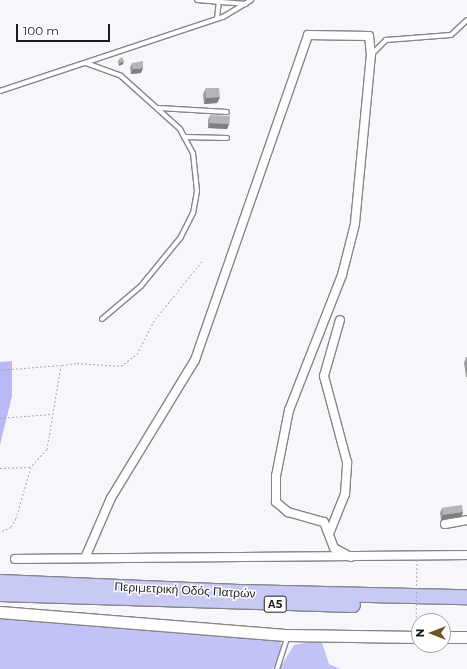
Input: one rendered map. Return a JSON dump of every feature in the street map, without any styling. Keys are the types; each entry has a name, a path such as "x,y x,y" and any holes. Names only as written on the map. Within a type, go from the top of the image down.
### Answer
{"highway":[{"name":"Περιμετρική Οδός Πατρών","path":"0,582 260,593 467,597"},
{"name":"Περιμετρική Οδός Πατρών","path":"0,594 294,605 467,607"}],"street":[{"path":"85,558 111,498 195,360 308,35 369,36 372,54 355,224 342,275 289,410 276,476 279,506 318,518 329,534 337,551 351,557"},
{"path":"329,534 345,494 347,462 324,376 340,320"},
{"path":"445,524 466,519"},
{"path":"16,559 417,557 467,555"},
{"path":"0,612 288,635 411,637"},
{"path":"451,637 467,637"}],"lane":[{"path":"197,0 247,4"},
{"path":"0,91 217,19 247,4 251,0"},
{"path":"217,19 219,1"},
{"path":"372,54 386,40 451,35 467,20"},
{"path":"86,63 121,76 159,108 184,137 194,153 197,191 193,213 181,237 141,286 102,319"},
{"path":"159,108 227,112"},
{"path":"184,137 227,138"},
{"path":"277,669 288,635"}],"path":[{"path":"0,370 61,366 77,362 121,366 136,354 153,322 202,261"},
{"path":"0,532 11,527 16,518 31,466 47,448 61,366"},
{"path":"0,418 52,414"},
{"path":"0,468 31,466"},
{"path":"417,557 418,613"}],"shaded area":[{"path":"12,361 12,396 0,445 0,362"},
{"path":"0,616 280,639 283,651 273,669 0,669"},
{"path":"310,642 322,643 329,664 340,669 279,669 294,645"}],"building":[{"path":"122,57 124,61 120,63 119,59"},
{"path":"143,61 143,68 133,69 132,63"},
{"path":"206,88 219,88 220,97 206,98"},
{"path":"210,115 230,116 230,124 210,123"},
{"path":"462,505 463,512 443,515 442,508"}]}
